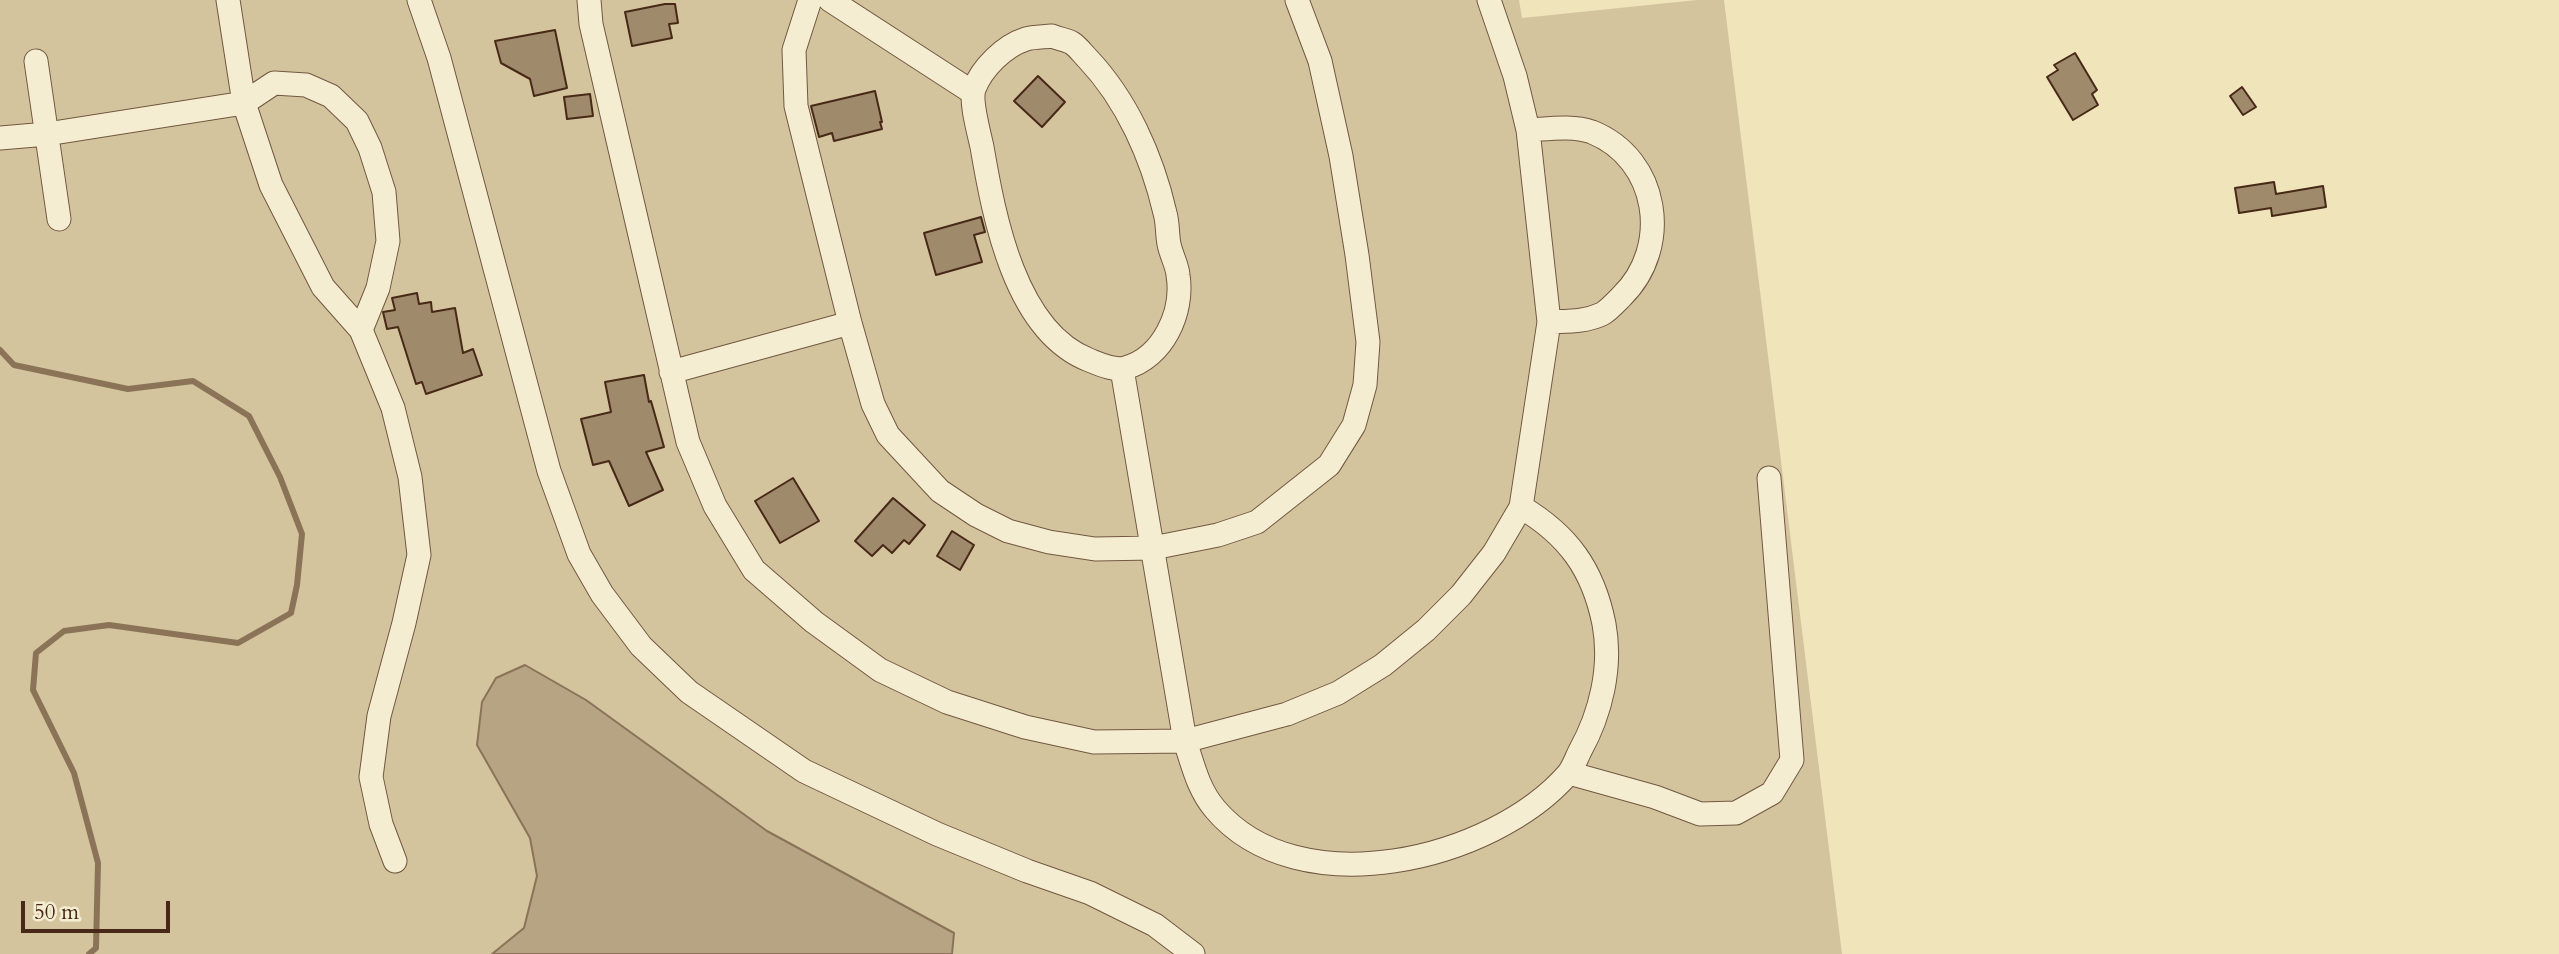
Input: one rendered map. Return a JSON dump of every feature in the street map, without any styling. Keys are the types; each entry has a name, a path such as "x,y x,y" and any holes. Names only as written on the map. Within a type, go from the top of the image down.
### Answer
{"street":[{"path":"228,0 244,103 271,185 323,286 361,330 393,408 410,477 419,555 379,716 371,777 381,824 395,861"},
{"path":"419,0 443,71 549,471 579,554 602,594 641,646 689,692 804,771 937,834 1027,871 1090,893 1155,925 1193,954"},
{"path":"589,0 591,24 688,443 715,506 754,570 814,622 880,670 947,702 1025,727 1094,742 1185,741 1287,714 1338,692 1383,664 1426,630 1461,595 1494,553 1521,507 1549,322 1528,130 1515,76 1489,0"},
{"path":"810,0 794,50 796,106 850,323 873,404 888,435 940,491 976,515 1008,531 1049,542 1096,549 1153,548 1218,535 1257,522 1329,465 1354,425 1365,386 1368,342 1357,255 1341,156 1320,61 1297,0"},
{"path":"830,0 972,92"},
{"path":"1052,36 1073,44 1111,84 1138,133 1166,215 1169,246 1178,275 1177,302 1172,324 1160,345 1142,361 1122,369 1102,365 1066,348 1052,337 1020,286 996,217 972,92 981,77 1006,49 1026,39 1052,36"},
{"path":"36,61 59,219"},
{"path":"0,138 47,134 244,103 274,83 306,85 331,96 356,121 361,130 370,148 384,192 388,241 378,288 361,330"},
{"path":"1528,130 1570,128 1591,132 1610,142 1629,158 1643,178 1651,200 1652,243 1646,264 1634,284 1603,313 1584,320 1549,322"},
{"path":"671,372 850,323"},
{"path":"1122,369 1185,741 1200,786 1214,808 1236,829 1259,844 1317,861 1390,862 1462,845 1492,832 1532,806 1569,773 1591,731 1603,688 1608,661 1605,633 1600,606 1580,559 1547,522 1521,507"},
{"path":"1569,773 1655,797 1700,814 1736,813 1772,793 1792,760 1769,478"}],"shaded area":[{"path":"0,0 1519,0 1522,18 1697,0 1724,0 1842,954 0,954"},
{"path":"525,665 586,700 767,831 954,933 952,954 492,954 524,928 537,876 530,838 477,745 482,702 496,678"}],"building":[{"path":"675,4 678,23 669,24 672,38 632,46 625,12"},
{"path":"555,30 567,88 534,96 530,79 501,63 495,41"},
{"path":"2075,53 2097,90 2092,94 2098,105 2073,120 2047,77 2058,70 2054,65"},
{"path":"1038,76 1065,102 1042,127 1014,101"},
{"path":"2242,87 2256,107 2243,115 2230,96"},
{"path":"875,91 882,129 834,141 832,133 819,137 811,106"},
{"path":"590,94 593,116 567,119 564,97"},
{"path":"2274,182 2276,194 2323,186 2326,207 2272,216 2271,208 2239,213 2235,188"},
{"path":"981,217 985,232 974,235 982,262 936,275 924,233"},
{"path":"417,293 419,304 431,302 432,312 455,308 463,353 473,349 482,375 426,394 422,382 416,384 398,327 387,329 383,312 395,310 392,298"},
{"path":"644,375 649,402 651,401 664,447 646,452 663,490 629,506 609,461 593,465 581,419 611,412 605,382"},
{"path":"793,478 819,521 780,543 755,501"},
{"path":"893,498 925,525 909,544 904,540 892,553 883,545 872,556 855,541"},
{"path":"952,531 974,545 960,570 937,556"}],"waterway":[{"path":"0,350 14,365 128,389 193,381 249,416 280,477 302,534 291,613 238,643 109,625 64,631 36,653 33,690 74,773 98,863 96,948 89,954"}]}
